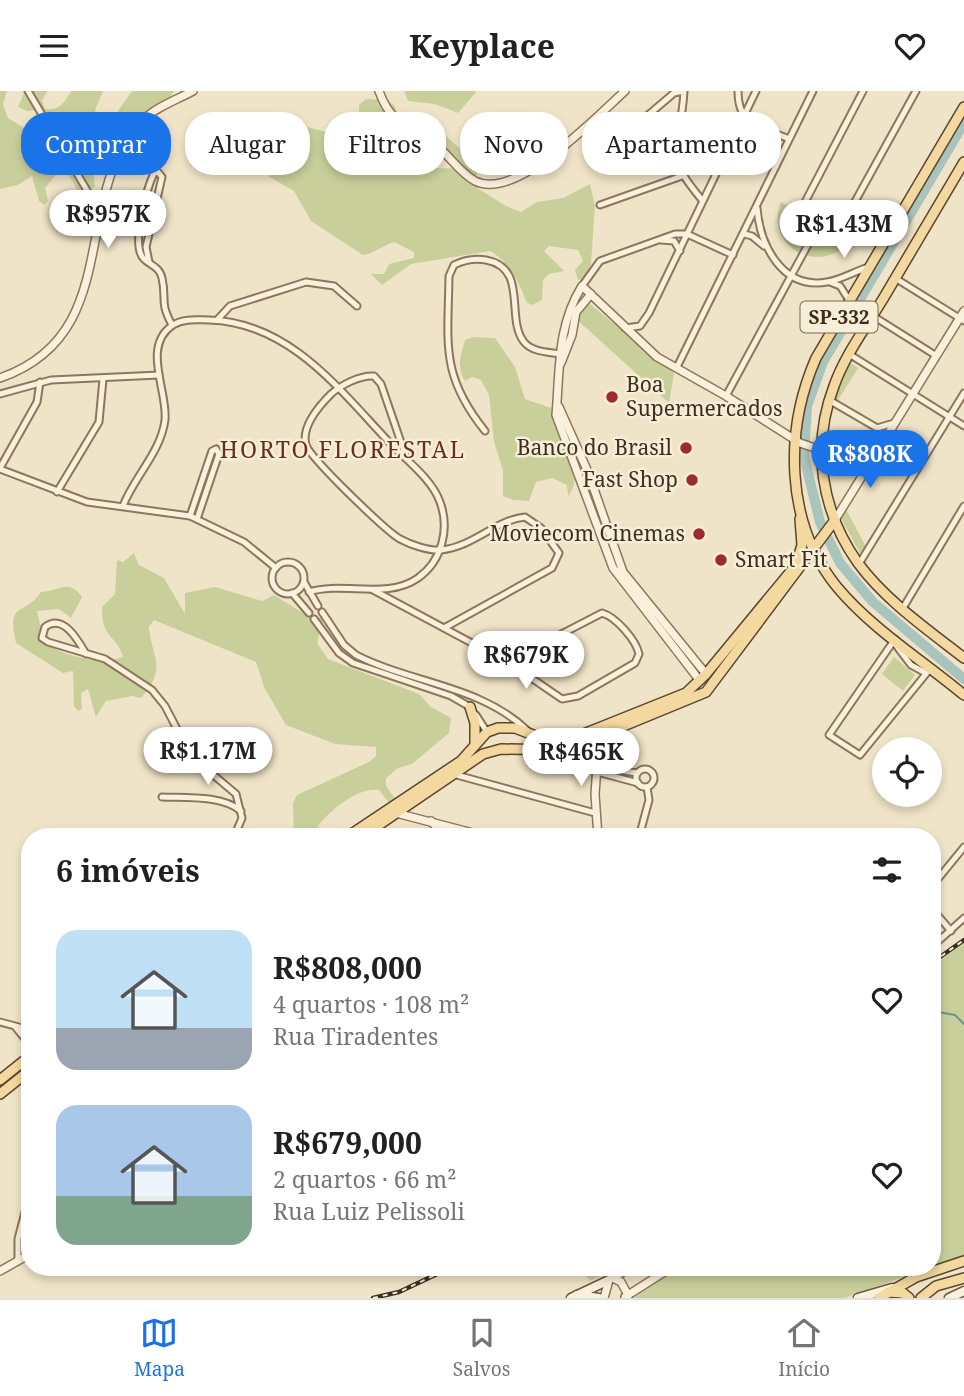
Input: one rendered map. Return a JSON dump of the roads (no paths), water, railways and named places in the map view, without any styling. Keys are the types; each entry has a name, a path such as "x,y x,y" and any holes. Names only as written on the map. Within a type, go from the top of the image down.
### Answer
{"main road":[{"name":"SP-332","path":"964,107 849,300 806,380 796,443 799,504 825,571 838,588 894,640 928,670 964,695"},
{"name":"SP-332","path":"964,162 849,354 830,400 821,460 833,524 859,564 903,608 964,659"},
{"path":"374,828 483,754 501,749 556,751 599,738 698,696 724,649 796,565 802,545 799,504"},
{"path":"360,828 461,761 487,732 509,727 549,741 571,739 672,700 725,670 833,524"},
{"path":"724,649 715,666 718,670 725,670"},
{"path":"470,707 475,723 475,745"},
{"path":"487,732 493,744 501,749"},
{"path":"516,749 530,744 530,733"},
{"path":"0,1080 21,1063"},
{"path":"0,1095 21,1078"},
{"path":"941,1269 964,1261"},
{"path":"887,1293 919,1276"},
{"path":"921,1298 936,1286 964,1278"},
{"path":"574,1296 611,1279"},
{"path":"949,1298 964,1291"},
{"path":"858,1298 887,1293 903,1293 909,1298"},
{"path":"574,1296 601,1298"}],"street":[{"path":"28,91 100,214"},
{"path":"0,378 40,355 74,316 86,288 111,172 131,134 153,112 193,91"},
{"path":"379,91 390,115 400,124 432,143 473,180 483,183 508,179 542,163 625,91"},
{"path":"652,112 674,93 684,91 682,120 673,157 682,176 702,200"},
{"path":"746,112 756,91"},
{"path":"677,367 813,91"},
{"path":"863,91 803,206 804,218 817,228 832,233 841,227 916,91"},
{"path":"740,112 738,93 753,98"},
{"path":"781,135 789,139"},
{"path":"149,262 146,247 156,190 162,177 158,172 154,173 148,188 138,246 144,259 162,278 164,310 172,325"},
{"path":"625,328 635,328 645,321 714,175"},
{"path":"600,205 682,176"},
{"path":"757,206 764,246"},
{"path":"726,396 817,228"},
{"path":"706,681 619,579 609,558 556,415 559,367 566,316 582,286 600,261 675,234 687,234 733,255"},
{"path":"744,234 752,236 764,246 776,263 807,282 830,282 869,267"},
{"path":"655,240 671,239 680,251"},
{"path":"138,246 146,247"},
{"path":"485,431 460,396 450,369 449,276 454,265 476,259 498,264 512,283 520,331 525,344 531,349 560,354"},
{"path":"895,278 961,320"},
{"path":"216,320 230,306 306,282 334,286 357,306"},
{"path":"830,282 840,286 849,300"},
{"path":"582,286 657,357 726,396 796,443 815,448 821,460"},
{"path":"559,367 576,312 591,294"},
{"path":"833,524 911,393 961,320 964,311"},
{"path":"566,316 573,325"},
{"path":"873,316 935,355"},
{"path":"123,506 162,432 164,406 159,375 159,343 172,325 189,320 216,320 259,329 281,340 312,363 406,460 440,501 445,527 440,550 418,578 406,584 370,589 333,587 309,593"},
{"path":"849,354 964,426"},
{"path":"0,394 40,382 159,375"},
{"path":"406,460 379,379 363,377 338,388 322,403 309,425 306,441 309,451 389,532 412,544 440,550 476,540 514,519 525,517 541,528 559,553 552,568 444,628"},
{"path":"57,492 99,422 103,379"},
{"path":"40,382 37,402 0,468 87,502 190,516 244,542 276,568"},
{"path":"859,564 964,393"},
{"path":"558,400 569,433 597,494 623,572"},
{"path":"830,400 877,428 881,445"},
{"path":"877,428 894,423"},
{"path":"569,433 572,455"},
{"path":"190,516 212,451 218,450 219,454 197,519"},
{"path":"592,509 597,494"},
{"path":"903,608 962,514 964,506"},
{"path":"609,558 623,572 706,681"},
{"path":"304,582 292,593 283,593 275,586 273,577 276,568 289,562 296,563 301,568 304,582 318,606"},
{"path":"370,589 512,664 555,696 570,699 635,663 639,654 634,643 609,616 602,613 521,655 512,664"},
{"path":"292,593 309,613"},
{"path":"322,613 344,645 356,655 483,699 509,714 530,733"},
{"path":"314,619 339,653 353,663 451,696 470,707 487,732"},
{"path":"86,653 66,627 48,624 45,627 42,638 48,642 86,653 125,670 152,690 164,706 191,756 236,794 241,811 238,828"},
{"path":"894,640 829,735 860,755 928,670"},
{"path":"470,707 483,699"},
{"path":"597,828 596,767 599,738"},
{"path":"596,767 637,773 643,769 653,772 653,782 647,787"},
{"path":"596,767 601,773 647,787"},
{"path":"452,773 595,813"},
{"path":"637,773 638,783"},
{"path":"641,828 649,800 647,787"},
{"path":"162,797 200,799 235,806 241,811"},
{"path":"410,803 415,816"},
{"path":"395,813 459,828"},
{"path":"431,820 438,828"},
{"path":"941,875 964,847"},
{"path":"941,939 964,918"},
{"path":"941,919 951,931"},
{"path":"0,1022 21,1029"},
{"path":"16,1028 21,1034"},
{"path":"18,1261 21,1228"},
{"path":"0,1271 21,1259"},
{"path":"601,1298 611,1279 616,1276"},
{"path":"611,1279 621,1282 626,1297 658,1276"}],"waterway":[{"path":"964,123 823,362 807,406 804,457 820,522 840,563 873,602 964,679"},
{"path":"941,1012 955,1015 964,1024"}],"railway":[{"path":"941,956 964,940"},
{"path":"373,1298 399,1292 433,1276"}],"place":[{"name":"Boa Supermercados","path":"612,397"},
{"name":"Banco do Brasil","path":"686,448"},
{"name":"Fast Shop","path":"692,480"},
{"name":"Moviecom Cinemas","path":"699,534"},
{"name":"Smart Fit","path":"721,560"}],"district":[{"name":"HORTO FLORESTAL","path":"343,450"}]}
